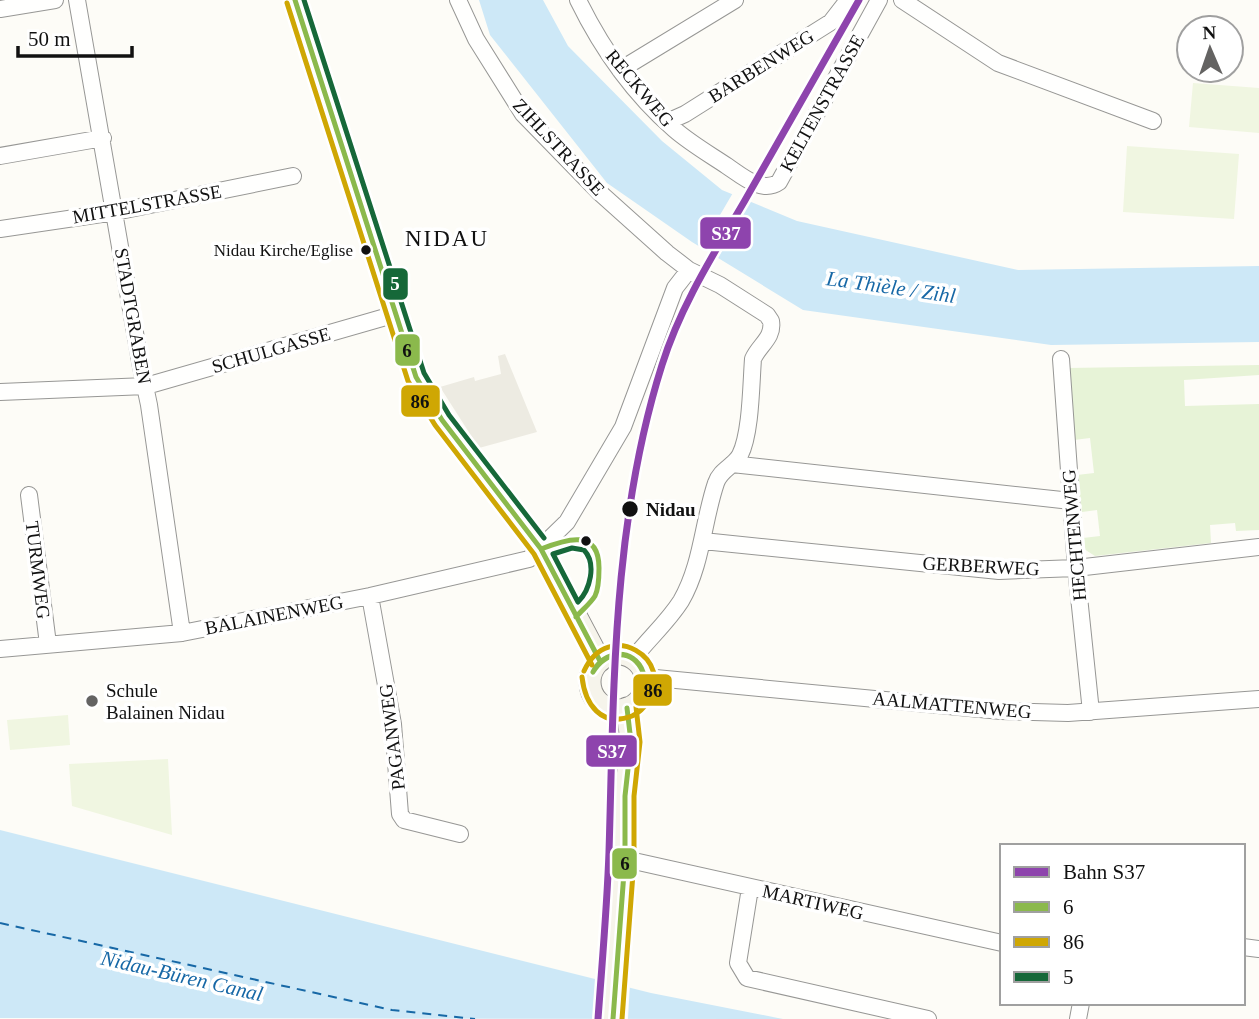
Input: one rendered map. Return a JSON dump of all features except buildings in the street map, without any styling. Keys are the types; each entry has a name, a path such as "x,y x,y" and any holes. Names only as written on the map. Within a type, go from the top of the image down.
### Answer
{"main road":[{"path":"295,0 416,377 442,419 541,549 600,661"},
{"path":"614,654 622,654 639,668 644,693 634,705 614,709 604,706 593,694 591,676 600,661 614,654"},
{"path":"613,1019 625,859 625,796 631,742 627,708"}],"street":[{"path":"0,9 55,0"},
{"name":"STADTGRABEN","path":"77,0 146,386 183,633"},
{"name":"ZIHLSTRASSE","path":"458,0 476,39 523,114 599,192 689,270 720,285 767,316 772,325 769,338 753,359 744,442 739,457 716,481 703,541"},
{"name":"RECKWEG","path":"579,0 592,27 620,70 667,122 754,182"},
{"path":"620,70 735,0"},
{"name":"BARBENWEG","path":"667,122 685,114 831,22 848,0"},
{"name":"KELTENSTRASSE","path":"754,182 773,187 779,182 879,0"},
{"path":"902,0 998,64 1153,121"},
{"path":"0,156 103,138"},
{"name":"MITTELSTRASSE","path":"0,229 115,212 293,176"},
{"path":"541,549 567,522 623,426 675,288 689,270"},
{"name":"SCHULGASSE","path":"0,392 146,386 396,314"},
{"name":"HECHTENWEG","path":"1060,359 1076,568 1091,712"},
{"path":"732,464 1071,501"},
{"name":"TURMWEG","path":"29,495 48,645"},
{"path":"639,668 646,642 664,625 682,598 703,541"},
{"name":"GERBERWEG","path":"703,541 999,571 1076,568 1259,547"},
{"name":"BALAINENWEG","path":"0,649 183,633 514,564 529,559 541,549"},
{"name":"PAGANWEG","path":"370,596 393,724 400,814 404,820 460,834"},
{"name":"AALMATTENWEG","path":"639,668 1045,714 1259,698"},
{"name":"MARTIWEG","path":"625,859 1000,943"},
{"path":"750,888 738,962 747,978 928,1019"}],"green space":[{"path":"1193,84 1259,88 1259,133 1189,127"},
{"path":"1127,146 1239,154 1234,219 1123,212"},
{"path":"1259,365 1259,375 1184,380 1185,406 1259,404 1259,530 1236,531 1235,523 1210,525 1211,543 1095,556 1084,549 1083,538 1100,536 1097,510 1082,512 1077,475 1094,473 1090,438 1074,440 1068,368"},
{"path":"68,715 70,745 10,750 7,720"},
{"path":"168,759 172,835 72,806 69,764"}],"shaded area":[{"path":"505,354 537,432 479,448 440,387 474,377 475,381 501,374 498,356"}],"water":[{"name":"La Thièle / Zihl","path":"479,0 543,0 568,46 662,141 722,190 797,221 1018,270 1259,266 1259,342 1051,345 803,310 692,242 607,183 490,35"},
{"name":"Nidau-Büren Canal","path":"0,830 651,993 783,1019 0,1018"}],"pier":[{"path":"734,191 751,198 716,261 699,251"},
{"path":"596,975 630,984 628,1019 593,1019"}],"ferry route":[{"path":"0,923 392,1010 475,1019"}],"rail line":[{"name":"S37","path":"598,1019 608,873 619,606 633,485 646,425 669,344 688,302 859,0"}],"transit line":[{"name":"6","path":"295,0 416,377 442,420 541,549 600,661"},
{"name":"5","path":"304,0 424,373 449,415 544,538"},
{"name":"86","path":"287,3 408,381 435,425 534,554 592,665"},
{"name":"6","path":"541,549 561,542 579,540 587,542 598,555 599,579 595,596 576,617"},
{"name":"5","path":"572,548 584,550 591,569 589,584 578,602 553,554 572,548"},
{"name":"86","path":"582,677 591,704 596,711 612,719 621,719 639,712 648,701 654,686 653,671 647,659 636,650 623,646 608,647 595,655 584,671"},
{"name":"6","path":"593,672 604,659 618,654 633,658 643,672"},
{"name":"6","path":"593,672 605,660 619,655 632,658 643,672"},
{"name":"86","path":"622,1019 634,860 634,796 640,742 636,707"},
{"name":"6","path":"613,1019 625,859 625,796 631,742 627,708"}],"place":[{"name":"Nidau Kirche/Eglise","path":"366,250"},
{"name":"Nidau","path":"630,509"},
{"name":"Schule Balainen Nidau","path":"92,701"}],"district":[{"name":"NIDAU","path":"447,238"}]}
